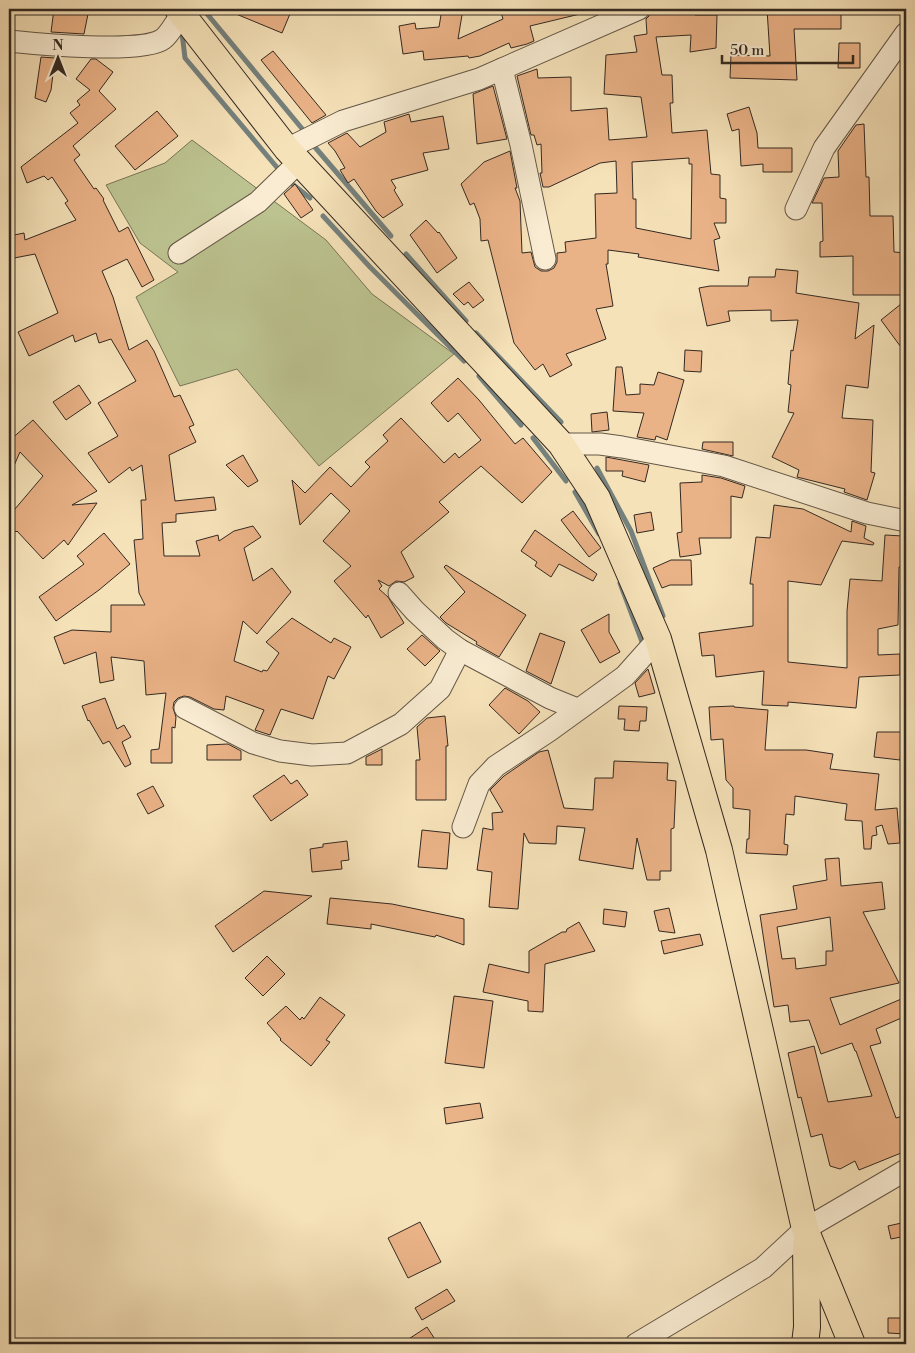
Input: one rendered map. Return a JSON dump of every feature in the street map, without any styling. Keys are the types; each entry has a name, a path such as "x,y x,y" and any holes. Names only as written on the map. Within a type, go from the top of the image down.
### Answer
{"main road":[{"path":"180,11 293,155 561,444 597,498 658,639 719,850 805,1229 852,1344"},
{"path":"805,1229 807,1327 805,1344"}],"street":[{"path":"179,252 258,202 293,155 343,120 479,79 639,9"},
{"path":"9,41 94,46 144,46 163,39 180,11"},
{"path":"796,209 824,148 906,33"},
{"path":"502,69 521,145 545,259"},
{"path":"561,444 600,444 724,466 867,513 906,521"},
{"path":"399,593 445,639 460,650 550,698 577,709"},
{"path":"463,827 478,784 496,766 549,731 625,676 658,639"},
{"path":"185,708 253,743 280,751 312,755 347,753 401,724 440,688 460,650"},
{"path":"636,1344 763,1268 805,1229 906,1170"}],"green space":[{"path":"192,140 326,240 372,294 454,354 319,466 237,369 180,386 136,297 178,272 140,243 106,185 165,163"}],"building":[{"path":"54,9 88,14 84,34 51,32"},
{"path":"224,9 292,9 282,33"},
{"path":"442,9 463,9 458,39 503,19 500,9 580,9 580,14 530,26 534,41 511,48 509,43 480,56 424,60 423,51 403,54 399,26 415,23 416,29 439,27"},
{"path":"651,9 695,9 695,15 717,15 716,48 690,52 691,35 656,37 662,75 672,75 673,103 670,103 672,133 707,130 711,174 720,175 720,198 726,199 726,223 714,223 720,238 714,240 719,271 638,257 639,254 608,250 608,264 606,264 613,306 596,309 606,339 566,354 572,365 550,377 543,364 535,370 514,343 488,240 481,241 480,219 474,203 470,205 461,184 484,162 510,151 517,188 515,188 520,201 522,253 531,252 535,267 541,271 548,271 554,268 557,262 557,253 566,252 565,242 596,238 595,194 617,193 616,161 600,163 549,187 543,187 540,173 542,173 541,144 537,145 534,135 531,135 517,76 537,69 538,78 571,77 571,111 607,108 609,140 647,137 641,97 604,94 606,55 637,52 634,36 647,34 646,19","holes":["689,158 689,164 692,164 691,239 636,228 636,199 633,199 632,162"]},
{"path":"767,9 841,9 841,29 794,29 797,80 730,78 731,55 770,56"},
{"path":"839,43 860,43 860,68 838,68"},
{"path":"273,51 326,115 312,123 261,60"},
{"path":"41,57 55,58 51,90 46,102 35,98"},
{"path":"91,59 96,59 113,72 99,91 116,109 73,146 80,155 74,160 94,189 96,188 104,199 119,232 128,227 154,280 142,287 127,259 102,271 113,297 129,350 147,340 154,351 174,397 180,395 194,425 189,427 196,442 169,455 175,501 214,497 216,510 176,514 176,522 162,523 164,556 200,556 196,541 218,535 219,541 234,531 253,526 261,537 244,548 253,581 272,568 291,592 257,634 243,621 234,661 262,672 263,670 267,671 279,653 266,642 292,618 331,643 334,638 351,647 334,679 328,676 313,719 281,709 270,735 255,730 264,710 226,696 224,710 214,709 190,697 178,698 174,702 173,708 176,717 175,728 172,727 172,763 151,763 151,750 159,749 166,693 146,695 144,661 111,657 114,680 100,683 96,652 64,664 54,637 72,630 111,632 111,605 145,605 139,593 134,540 143,539 141,500 146,500 142,465 132,471 130,467 109,483 88,453 118,436 98,403 136,381 111,339 99,343 96,333 75,342 73,335 29,356 18,332 58,313 35,254 9,259 9,236 24,233 25,240 76,220 65,203 68,201 52,177 48,180 44,176 27,183 21,167 78,123 70,113 80,105 77,101 90,90 76,79"},
{"path":"493,86 507,139 477,144 473,94"},
{"path":"749,107 757,133 758,148 792,148 792,172 763,172 763,164 741,166 739,129 732,131 727,114"},
{"path":"157,111 178,136 135,170 115,146"},
{"path":"409,114 411,122 443,116 449,149 423,153 428,170 391,180 396,188 394,190 403,205 383,218 354,179 348,183 340,170 345,168 328,143 347,133 360,147 386,132 384,122"},
{"path":"864,124 866,177 869,177 870,216 893,216 894,252 906,253 906,295 853,295 853,256 820,257 820,242 823,241 822,203 812,203 824,178 839,177 838,151 856,125"},
{"path":"295,184 313,210 301,218 284,194"},
{"path":"426,220 439,232 457,258 437,273 410,235"},
{"path":"776,269 798,271 796,293 859,303 855,339 874,325 868,388 846,385 842,418 873,420 871,472 875,473 867,500 844,492 845,489 797,477 799,470 772,457 794,413 788,412 791,385 788,384 791,350 793,351 798,320 771,321 771,310 728,311 730,321 707,326 699,288 710,286 748,286 749,277 775,277"},
{"path":"469,282 484,300 473,308 468,302 464,305 453,294"},
{"path":"906,300 906,354 881,320"},
{"path":"685,350 702,351 701,372 684,371"},
{"path":"616,367 622,367 626,395 640,394 640,384 654,385 658,372 684,380 667,440 656,436 655,440 637,437 644,413 613,411"},
{"path":"458,378 479,400 515,444 523,438 552,472 522,503 481,466 439,502 449,512 401,552 414,577 404,582 396,581 389,586 378,580 382,586 379,589 388,597 404,623 381,638 368,615 366,618 334,581 351,566 323,541 350,511 331,493 300,525 292,480 305,493 330,467 351,487 370,467 365,462 388,441 383,435 401,418 444,463 455,453 459,458 481,440 458,413 448,422 431,403"},
{"path":"79,385 91,403 66,420 53,402"},
{"path":"607,412 609,430 592,432 591,414"},
{"path":"33,420 97,491 72,505 97,503 68,545 64,540 43,559 9,525 9,516 43,476 20,452 9,477 9,441"},
{"path":"703,442 733,442 733,456 702,449"},
{"path":"243,455 258,481 248,487 226,465"},
{"path":"606,457 649,465 645,482 622,476 623,471 606,471"},
{"path":"702,475 721,478 745,486 742,498 731,496 731,538 699,538 701,554 680,557 677,533 682,532 680,483 702,482"},
{"path":"774,505 803,509 851,532 852,521 866,526 864,538 874,543 873,545 842,541 821,585 788,581 788,662 847,668 847,611 850,579 882,581 885,535 903,536 901,567 899,567 898,625 878,629 878,655 900,654 900,675 859,677 856,708 788,702 788,706 762,705 764,671 716,677 714,655 702,656 699,633 753,626 753,584 750,584 756,537 770,538"},
{"path":"573,511 601,548 589,557 561,520"},
{"path":"651,512 654,530 637,533 634,515"},
{"path":"535,530 597,574 593,581 559,564 551,577 535,566 537,562 521,551"},
{"path":"104,533 130,564 99,590 56,621 39,597 84,564 77,556"},
{"path":"671,560 691,560 692,585 670,585 662,588 653,568"},
{"path":"446,565 526,615 499,657 476,644 477,642 446,623 440,617 465,592 444,567"},
{"path":"609,614 609,632 620,652 600,663 581,630"},
{"path":"540,633 565,642 551,684 526,671"},
{"path":"422,635 440,651 425,666 407,649"},
{"path":"648,669 655,693 639,697 635,683"},
{"path":"505,688 528,701 540,712 519,734 489,705"},
{"path":"105,698 117,729 124,725 131,737 122,742 131,764 125,767 109,741 103,744 88,721 82,706"},
{"path":"619,706 647,707 646,721 640,721 639,731 624,730 625,719 618,719"},
{"path":"734,706 768,710 765,750 806,750 833,754 830,769 879,774 875,810 897,808 900,843 888,844 882,825 876,827 877,835 872,836 871,849 864,849 862,821 845,820 847,804 795,796 794,815 786,814 784,844 788,845 787,855 746,853 747,839 749,839 750,810 733,808 733,788 726,780 723,739 711,740 709,707"},
{"path":"445,716 448,746 446,746 446,800 416,800 416,760 420,760 417,727 427,718"},
{"path":"877,732 903,732 900,760 874,757"},
{"path":"228,744 241,751 241,760 207,760 207,745"},
{"path":"382,749 382,765 366,765 366,757"},
{"path":"548,750 564,808 593,810 595,778 613,778 614,761 668,763 667,780 676,781 674,828 671,829 671,871 660,871 660,880 647,880 637,838 633,869 579,860 585,828 557,826 556,844 529,843 524,833 518,909 489,907 492,872 477,870 483,828 493,830 492,813 503,812 490,790 504,776 539,752"},
{"path":"284,775 291,784 297,780 308,795 271,821 253,796"},
{"path":"153,786 164,806 148,814 137,794"},
{"path":"422,830 450,833 447,869 418,867"},
{"path":"347,841 349,860 341,861 342,869 312,872 310,849 323,847 323,844"},
{"path":"839,858 841,886 882,882 885,909 863,912 899,983 830,998 840,1025 906,997 906,1016 876,1029 881,1043 870,1046 896,1118 906,1115 906,1151 859,1170 855,1161 840,1169 830,1166 822,1134 811,1137 801,1097 798,1098 788,1053 814,1046 828,1102 872,1096 856,1051 852,1043 821,1054 809,1020 790,1022 788,1005 774,1007 760,915 797,909 793,886 827,880 825,859","holes":["830,917 833,951 826,951 826,965 796,969 795,958 782,959 777,927"]},
{"path":"264,891 312,896 233,952 215,926"},
{"path":"330,898 392,904 464,919 464,945 436,935 435,937 371,924 371,929 327,924"},
{"path":"669,908 675,933 659,931 654,911"},
{"path":"604,909 627,912 625,927 603,924"},
{"path":"579,922 595,951 545,964 543,1012 528,1011 528,1001 483,992 489,964 529,973 529,951 562,932 566,932 567,929"},
{"path":"700,934 703,945 664,954 661,941"},
{"path":"267,956 285,974 263,996 245,978"},
{"path":"454,996 493,1001 484,1068 445,1063"},
{"path":"320,997 345,1015 326,1040 330,1042 311,1066 280,1040 267,1023 286,1006 300,1020 302,1017 304,1019"},
{"path":"480,1103 483,1118 446,1124 444,1108"},
{"path":"420,1222 441,1262 408,1278 388,1238"},
{"path":"906,1222 906,1236 891,1239 888,1226"},
{"path":"447,1289 455,1301 422,1320 415,1308"},
{"path":"888,1318 906,1318 906,1334 888,1333"},
{"path":"427,1327 438,1344 401,1344"}],"waterway":[{"path":"203,9 304,131"},
{"path":"182,33 185,58 280,171"},
{"path":"314,146 391,236"},
{"path":"291,183 310,198"},
{"path":"323,216 370,267 464,361"},
{"path":"406,254 466,321"},
{"path":"476,333 561,422"},
{"path":"479,376 521,425"},
{"path":"533,438 566,481"},
{"path":"597,468 631,531 663,616"},
{"path":"575,492 599,534"},
{"path":"620,583 644,647"}]}
